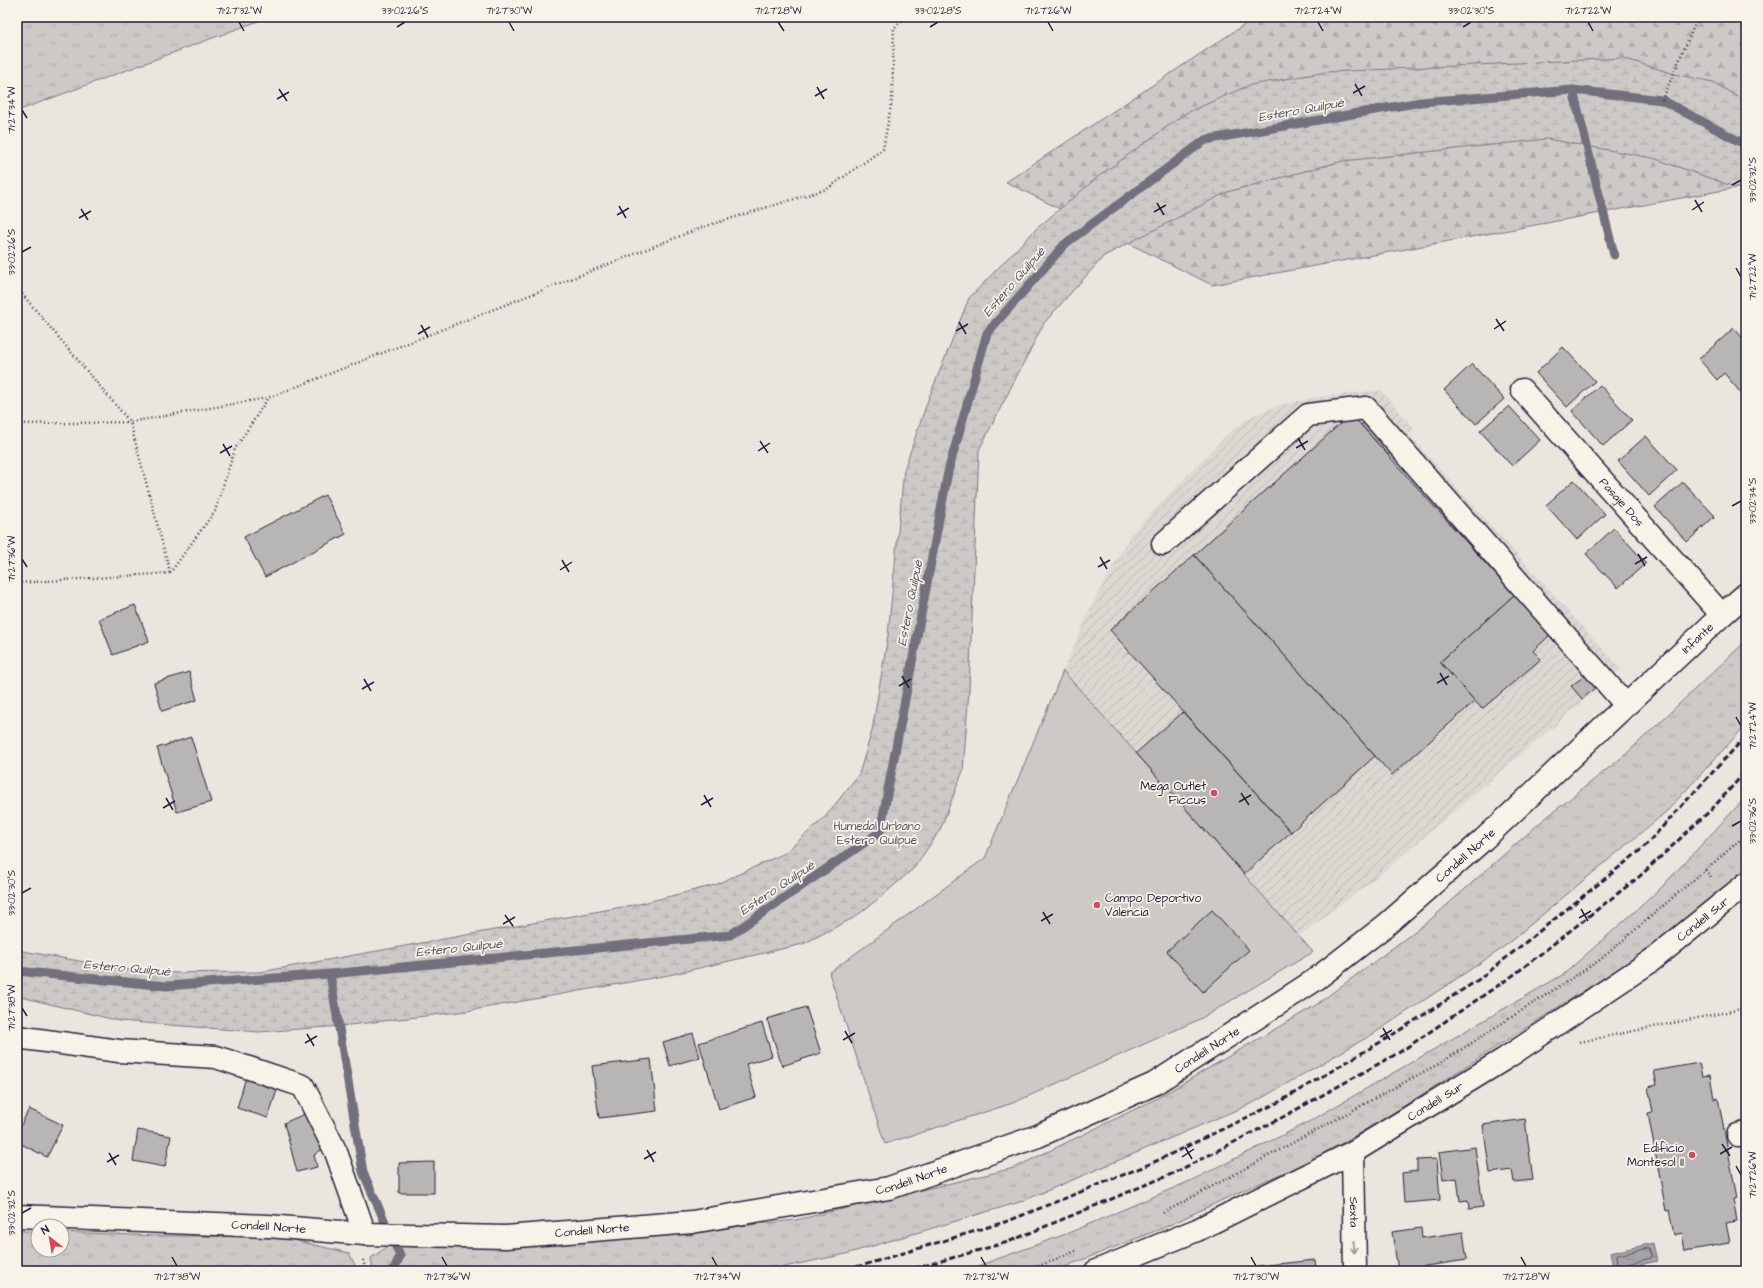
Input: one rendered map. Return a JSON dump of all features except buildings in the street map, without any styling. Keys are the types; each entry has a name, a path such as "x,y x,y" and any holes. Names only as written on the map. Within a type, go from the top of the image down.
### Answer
{"street":[{"name":"Pasaje Dos","path":"1522,390 1722,615"},
{"path":"1163,544 1308,415 1366,408 1626,705"},
{"name":"Infante","path":"1649,683 1746,594"},
{"name":"Condell Norte","path":"17,1216 260,1226 365,1234 506,1237 692,1222 889,1188 1038,1136 1154,1084 1315,980 1386,925 1484,840 1649,683"},
{"name":"Condell Sur","path":"1096,1271 1197,1230 1353,1152 1506,1058 1651,961 1746,884"},
{"path":"17,1037 119,1051 216,1057 303,1086 336,1152 365,1234"},
{"name":"Sexta","path":"1353,1152 1354,1271"}],"path":[{"path":"17,424 130,422 268,398 704,227 827,189 883,148 892,100 894,28 905,17"},
{"path":"1662,100 1698,17"},
{"path":"17,288 130,422 170,573"},
{"path":"170,573 215,511 235,449 268,398"},
{"path":"17,583 170,573"},
{"path":"1162,1214 1442,1062 1600,960 1746,835"},
{"path":"1576,1043 1746,1008"},
{"path":"1027,1271 1084,1248"}],"shaded area":[{"path":"1381,390 1414,428 1408,434 1621,669 1375,879 1299,936 1063,671 1092,605 1130,535 1226,435 1251,416 1280,405 1313,398"}],"green space":[{"path":"17,17 269,17 17,111"},
{"path":"1256,17 1746,17 1746,186 1212,285 1006,182"},
{"name":"Humedal Urbano Estero Quilpué","path":"1623,58 1674,74 1713,82 1746,102 1746,191 1653,158 1547,139 1343,161 1227,192 1104,256 1044,323 979,450 969,690 963,771 940,830 914,868 855,917 803,944 669,975 467,1011 341,1026 259,1032 119,1021 17,996 17,950 147,973 260,972 639,904 715,885 785,853 826,816 859,774 872,731 888,635 904,470 928,400 969,298 1036,229 1099,176 1186,113 1250,85 1327,72"},
{"path":"1746,641 1746,725 1667,811 1500,950 1373,1034 1253,1103 1023,1201 846,1254 765,1271 373,1271 371,1258 388,1246 553,1245 796,1220 1014,1168 1156,1099 1316,1005 1430,920 1542,821 1625,755"},
{"name":"Campo Deportivo Valencia","path":"1063,671 1313,952 1200,1019 1013,1103 885,1144 829,973 985,858"},
{"path":"1746,797 1746,868 1720,891 1638,956 1379,1122 1312,1160 1163,1228 1054,1271 964,1271 1066,1234 1190,1181 1305,1124 1564,974 1658,891"},
{"path":"17,1231 30,1231 30,1258 70,1258 70,1232 157,1236 276,1236 349,1253 358,1271 17,1271"}],"water":[{"path":"1653,1243 1657,1261 1614,1271 1610,1253"}],"waterway":[{"path":"1573,90 1614,255"},
{"name":"Estero Quilpué","path":"17,971 166,986 330,974 730,935 880,832 948,472 987,333 1065,244 1205,140 1421,102 1573,90 1662,100 1746,145"},
{"path":"330,974 363,1172 400,1256 393,1271"}],"railway":[{"path":"839,1271 864,1265 1008,1221 1150,1164 1279,1102 1389,1037 1481,978 1642,849 1746,736"},
{"path":"906,1271 1008,1242 1174,1173 1283,1117 1400,1052 1515,974 1640,876 1713,808 1746,771"}],"place":[{"name":"Mega Outlet Ficcus","path":"1214,793"},
{"name":"Campo Deportivo Valencia","path":"1097,905"},
{"name":"Edificio Montesol II","path":"1692,1155"}]}
